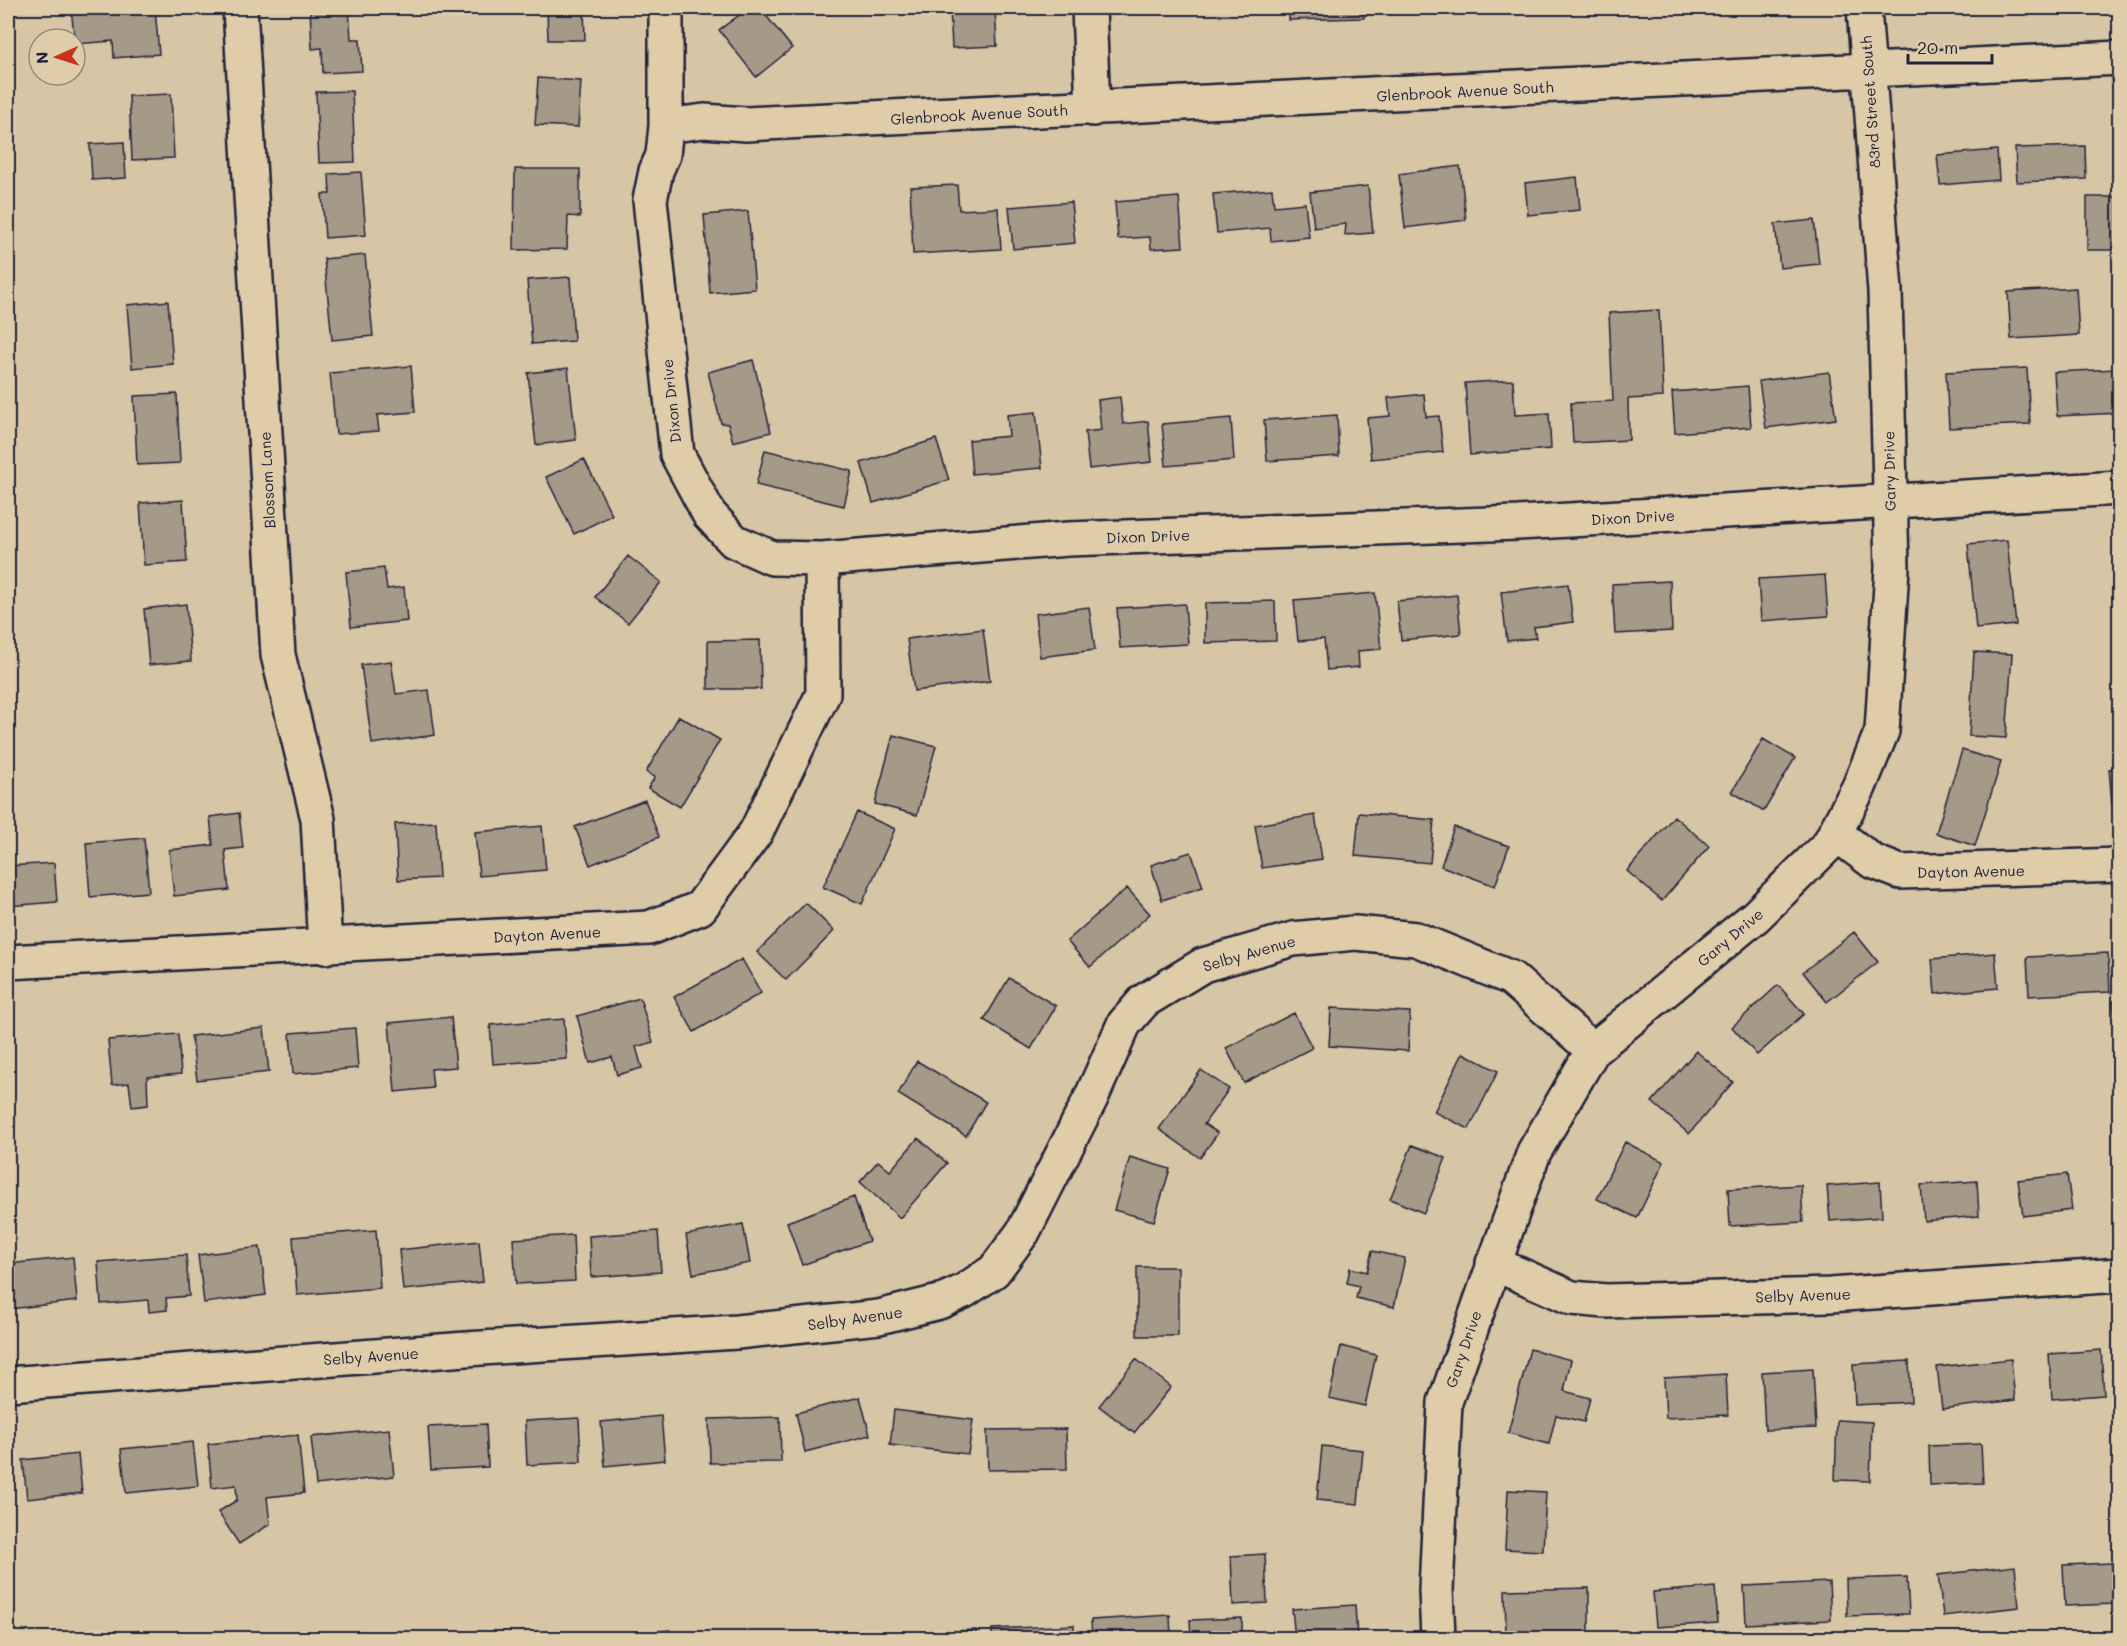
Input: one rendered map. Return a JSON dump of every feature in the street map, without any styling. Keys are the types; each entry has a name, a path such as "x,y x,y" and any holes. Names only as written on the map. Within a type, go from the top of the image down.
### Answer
{"street":[{"name":"Blossom Lane","path":"240,8 278,655 318,819 325,947"},
{"name":"Dixon Drive","path":"666,8 666,126 663,155 656,171 650,200 677,454 709,514 734,541 771,558 822,560 1068,539 1518,523 2120,488"},
{"path":"1089,8 1093,109"},
{"name":"83rd Street South","path":"1864,8 1877,196"},
{"name":"Glenbrook Avenue South","path":"666,126 704,121 746,124 1093,109 2120,58"},
{"name":"Gary Drive","path":"1438,1638 1436,1590 1445,1402 1534,1152 1593,1050 1756,916 1829,844 1859,787 1882,730 1892,568 1885,291 1877,196"},
{"name":"Dayton Avenue","path":"8,962 325,947 649,928 700,908 756,832 823,694 822,560"},
{"name":"Dayton Avenue","path":"1835,833 1872,861 1900,872 2120,865"},
{"name":"Selby Avenue","path":"8,1384 466,1349 737,1332 879,1317 939,1302 964,1291 994,1271 1023,1232 1091,1098 1124,1024 1144,1001 1203,965 1293,939 1354,933 1416,939 1511,978 1593,1050"},
{"name":"Selby Avenue","path":"1493,1263 1572,1298 1605,1301 1830,1295 2120,1275"}],"building":[{"path":"71,8 155,8 159,54 114,58 113,41 87,43 87,27 73,27"},
{"path":"310,8 349,8 351,39 360,39 362,71 323,73 322,48 312,49"},
{"path":"547,8 584,8 585,40 548,40"},
{"path":"749,8 760,8 792,48 756,77 719,30"},
{"path":"950,8 995,8 997,46 952,48"},
{"path":"1289,8 1364,8 1364,18 1289,20"},
{"path":"538,78 581,81 578,127 535,125"},
{"path":"352,91 355,162 319,163 316,92"},
{"path":"171,94 174,158 132,160 129,96"},
{"path":"124,142 126,178 92,180 90,144"},
{"path":"2120,144 2120,177 2116,178 2113,145"},
{"path":"2085,146 2086,179 2017,182 2015,148"},
{"path":"1997,150 1999,180 1940,185 1937,155"},
{"path":"1460,166 1466,220 1405,228 1399,174"},
{"path":"515,169 580,169 580,217 568,216 567,249 514,250"},
{"path":"361,172 366,235 325,238 322,194 330,194 329,174"},
{"path":"1577,177 1580,210 1528,215 1525,183"},
{"path":"957,185 959,210 998,208 1001,249 913,254 910,187"},
{"path":"1368,186 1373,233 1345,235 1346,224 1314,228 1310,192"},
{"path":"1272,189 1274,206 1305,203 1309,237 1271,241 1270,228 1217,233 1213,194"},
{"path":"1179,197 1183,247 1151,249 1150,237 1118,239 1115,202"},
{"path":"2087,197 2118,197 2118,250 2087,250"},
{"path":"1071,202 1075,243 1013,249 1009,207"},
{"path":"748,211 755,289 710,293 704,215"},
{"path":"1814,220 1819,264 1780,268 1775,224"},
{"path":"365,255 373,336 332,340 324,259"},
{"path":"570,277 574,341 532,344 527,280"},
{"path":"2076,288 2079,335 2011,339 2008,292"},
{"path":"168,301 173,364 132,368 127,305"},
{"path":"1659,310 1663,397 1628,399 1629,440 1573,443 1571,403 1613,401 1609,313"},
{"path":"753,360 771,432 733,442 728,424 721,423 708,372"},
{"path":"411,366 415,412 377,415 379,431 336,434 330,373"},
{"path":"568,368 576,440 536,445 528,373"},
{"path":"2027,368 2030,424 1949,428 1946,372"},
{"path":"2117,369 2120,413 2057,416 2054,372"},
{"path":"1829,372 1836,419 1766,428 1759,381"},
{"path":"1513,380 1515,415 1549,413 1551,449 1470,455 1465,383"},
{"path":"1748,386 1751,427 1675,433 1672,392"},
{"path":"177,394 180,463 137,465 134,396"},
{"path":"1424,394 1426,417 1439,416 1443,452 1371,459 1367,418 1390,416 1388,398"},
{"path":"1120,397 1123,424 1148,421 1152,462 1089,469 1085,432 1101,430 1098,400"},
{"path":"1036,412 1042,468 972,474 969,440 1009,436 1007,415"},
{"path":"1337,415 1339,456 1267,461 1264,420"},
{"path":"1231,418 1234,460 1166,466 1162,424"},
{"path":"936,439 949,480 873,503 861,463"},
{"path":"765,450 852,471 844,506 756,485"},
{"path":"584,459 612,515 574,534 546,477"},
{"path":"183,500 187,562 144,565 140,503"},
{"path":"2007,540 2016,625 1976,629 1968,544"},
{"path":"628,556 661,582 628,623 595,597"},
{"path":"384,568 387,589 404,587 407,621 351,627 346,572"},
{"path":"1825,575 1828,616 1761,621 1758,579"},
{"path":"1670,581 1672,631 1615,634 1612,584"},
{"path":"1568,584 1573,622 1534,627 1536,638 1507,641 1501,592"},
{"path":"1375,593 1381,649 1358,651 1359,667 1327,670 1324,639 1298,641 1294,600"},
{"path":"1457,595 1461,634 1401,640 1397,601"},
{"path":"1275,601 1276,641 1205,643 1205,603"},
{"path":"186,604 191,661 149,665 144,609"},
{"path":"1185,604 1188,644 1120,648 1117,608"},
{"path":"1089,607 1095,650 1040,657 1035,614"},
{"path":"983,629 990,681 914,691 907,639"},
{"path":"760,640 761,689 708,689 708,641"},
{"path":"1974,652 2012,654 2006,738 1969,736"},
{"path":"391,661 396,694 429,690 435,735 372,744 361,665"},
{"path":"679,716 720,740 680,807 648,788 655,777 646,772"},
{"path":"893,735 936,746 917,815 875,804"},
{"path":"1763,739 1795,758 1764,811 1732,792"},
{"path":"1962,750 2001,762 1975,846 1936,833"},
{"path":"2120,768 2120,805 2112,805 2109,769"},
{"path":"645,800 659,837 590,865 575,827"},
{"path":"857,812 895,829 862,904 823,887"},
{"path":"239,813 243,848 225,850 229,890 174,896 169,850 213,845 210,817"},
{"path":"1359,813 1434,820 1430,863 1355,856"},
{"path":"1315,815 1322,859 1262,868 1255,825"},
{"path":"1674,816 1709,846 1662,901 1627,871"},
{"path":"436,822 439,878 398,880 395,824"},
{"path":"542,826 546,870 479,876 475,832"},
{"path":"1454,827 1509,846 1495,886 1441,866"},
{"path":"144,838 149,892 90,897 86,843"},
{"path":"1191,852 1203,887 1162,900 1151,865"},
{"path":"54,863 57,902 8,906 8,866"},
{"path":"1127,888 1150,914 1090,967 1067,941"},
{"path":"806,903 834,931 786,980 757,952"},
{"path":"1854,932 1878,962 1827,1002 1803,972"},
{"path":"1995,953 1998,988 1935,994 1932,959"},
{"path":"2108,953 2110,992 2029,996 2027,957"},
{"path":"742,959 761,993 694,1032 674,997"},
{"path":"1009,978 1056,1006 1031,1049 984,1020"},
{"path":"1778,985 1804,1014 1757,1055 1732,1027"},
{"path":"640,998 653,1042 636,1047 642,1068 617,1075 612,1057 590,1063 577,1016"},
{"path":"2113,1001 2120,1001 2120,1036 2116,1036"},
{"path":"1331,1008 1410,1012 1408,1051 1329,1046"},
{"path":"1294,1013 1312,1048 1244,1083 1226,1048"},
{"path":"451,1017 456,1067 431,1069 433,1088 395,1092 389,1023"},
{"path":"564,1019 567,1059 493,1064 490,1025"},
{"path":"264,1028 269,1072 197,1080 191,1036"},
{"path":"355,1028 358,1068 293,1074 290,1033"},
{"path":"178,1034 181,1074 147,1077 148,1105 132,1107 129,1083 112,1085 108,1040"},
{"path":"1696,1051 1733,1082 1689,1134 1652,1102"},
{"path":"1463,1053 1498,1071 1469,1129 1434,1112"},
{"path":"917,1061 986,1102 966,1136 898,1094"},
{"path":"1201,1070 1229,1089 1204,1124 1218,1133 1200,1158 1159,1129"},
{"path":"918,1138 947,1163 900,1218 860,1182 878,1161 890,1171"},
{"path":"1625,1142 1664,1162 1637,1218 1597,1199"},
{"path":"1412,1145 1446,1158 1424,1213 1390,1199"},
{"path":"1130,1157 1170,1169 1154,1221 1114,1210"},
{"path":"2120,1167 2120,1206 2117,1206 2114,1168"},
{"path":"2067,1174 2072,1210 2023,1216 2018,1180"},
{"path":"1977,1181 1979,1216 1924,1221 1921,1185"},
{"path":"1880,1182 1882,1217 1830,1221 1827,1186"},
{"path":"1801,1185 1803,1222 1730,1226 1728,1189"},
{"path":"854,1197 869,1241 802,1265 787,1222"},
{"path":"743,1224 750,1263 693,1274 686,1235"},
{"path":"376,1230 380,1288 297,1295 293,1237"},
{"path":"658,1231 661,1272 591,1277 589,1236"},
{"path":"573,1235 575,1281 516,1284 513,1239"},
{"path":"479,1241 483,1282 403,1290 399,1250"},
{"path":"260,1247 266,1295 204,1303 198,1255"},
{"path":"1372,1251 1405,1258 1394,1307 1356,1298 1359,1286 1347,1283 1350,1268 1367,1272"},
{"path":"186,1255 189,1296 166,1298 167,1310 149,1312 148,1300 101,1304 98,1262"},
{"path":"73,1257 77,1301 10,1309 8,1264"},
{"path":"1137,1267 1178,1267 1178,1336 1137,1336"},
{"path":"1341,1346 1376,1355 1365,1406 1329,1398"},
{"path":"1530,1349 1571,1360 1564,1391 1590,1398 1584,1422 1556,1415 1549,1444 1508,1433"},
{"path":"2101,1350 2104,1395 2052,1399 2049,1354"},
{"path":"1136,1359 1171,1387 1134,1433 1099,1406"},
{"path":"2011,1359 2015,1400 1942,1409 1937,1367"},
{"path":"1909,1361 1911,1402 1855,1405 1853,1364"},
{"path":"1813,1369 1816,1428 1765,1430 1762,1372"},
{"path":"1726,1374 1728,1415 1666,1418 1664,1378"},
{"path":"860,1397 870,1435 805,1452 796,1413"},
{"path":"894,1410 973,1420 968,1454 890,1445"},
{"path":"661,1416 665,1460 605,1466 601,1422"},
{"path":"780,1417 781,1462 710,1463 709,1419"},
{"path":"579,1418 581,1462 527,1465 525,1421"},
{"path":"1837,1420 1872,1422 1870,1481 1835,1480"},
{"path":"486,1424 488,1467 431,1470 428,1427"},
{"path":"389,1429 394,1476 316,1485 311,1437"},
{"path":"1066,1429 1067,1469 988,1470 987,1430"},
{"path":"298,1435 304,1493 267,1497 270,1524 239,1544 218,1512 237,1500 236,1485 212,1488 208,1444"},
{"path":"193,1442 198,1486 126,1493 121,1449"},
{"path":"1981,1444 1983,1483 1930,1485 1929,1446"},
{"path":"1322,1446 1363,1450 1358,1504 1317,1500"},
{"path":"78,1454 82,1493 27,1499 23,1460"},
{"path":"1508,1490 1546,1492 1543,1551 1505,1549"},
{"path":"1265,1554 1267,1603 1233,1605 1231,1556"},
{"path":"2112,1563 2114,1604 2065,1606 2063,1565"},
{"path":"2015,1566 2019,1607 1943,1616 1938,1575"},
{"path":"1907,1577 1909,1614 1847,1616 1846,1579"},
{"path":"1829,1582 1831,1620 1746,1624 1744,1586"},
{"path":"1715,1587 1718,1623 1656,1627 1653,1592"},
{"path":"1589,1588 1589,1636 1506,1638 1505,1590"},
{"path":"1355,1605 1357,1638 1295,1638 1292,1609"},
{"path":"1170,1615 1171,1638 1092,1638 1091,1620"},
{"path":"1242,1618 1242,1638 1191,1638 1190,1620"},
{"path":"1074,1625 1074,1638 992,1638 992,1629"},
{"path":"670,1630 671,1638 648,1638 647,1632"},
{"path":"976,1630 976,1638 922,1638 922,1633"},
{"path":"879,1631 879,1638 812,1638"}]}
